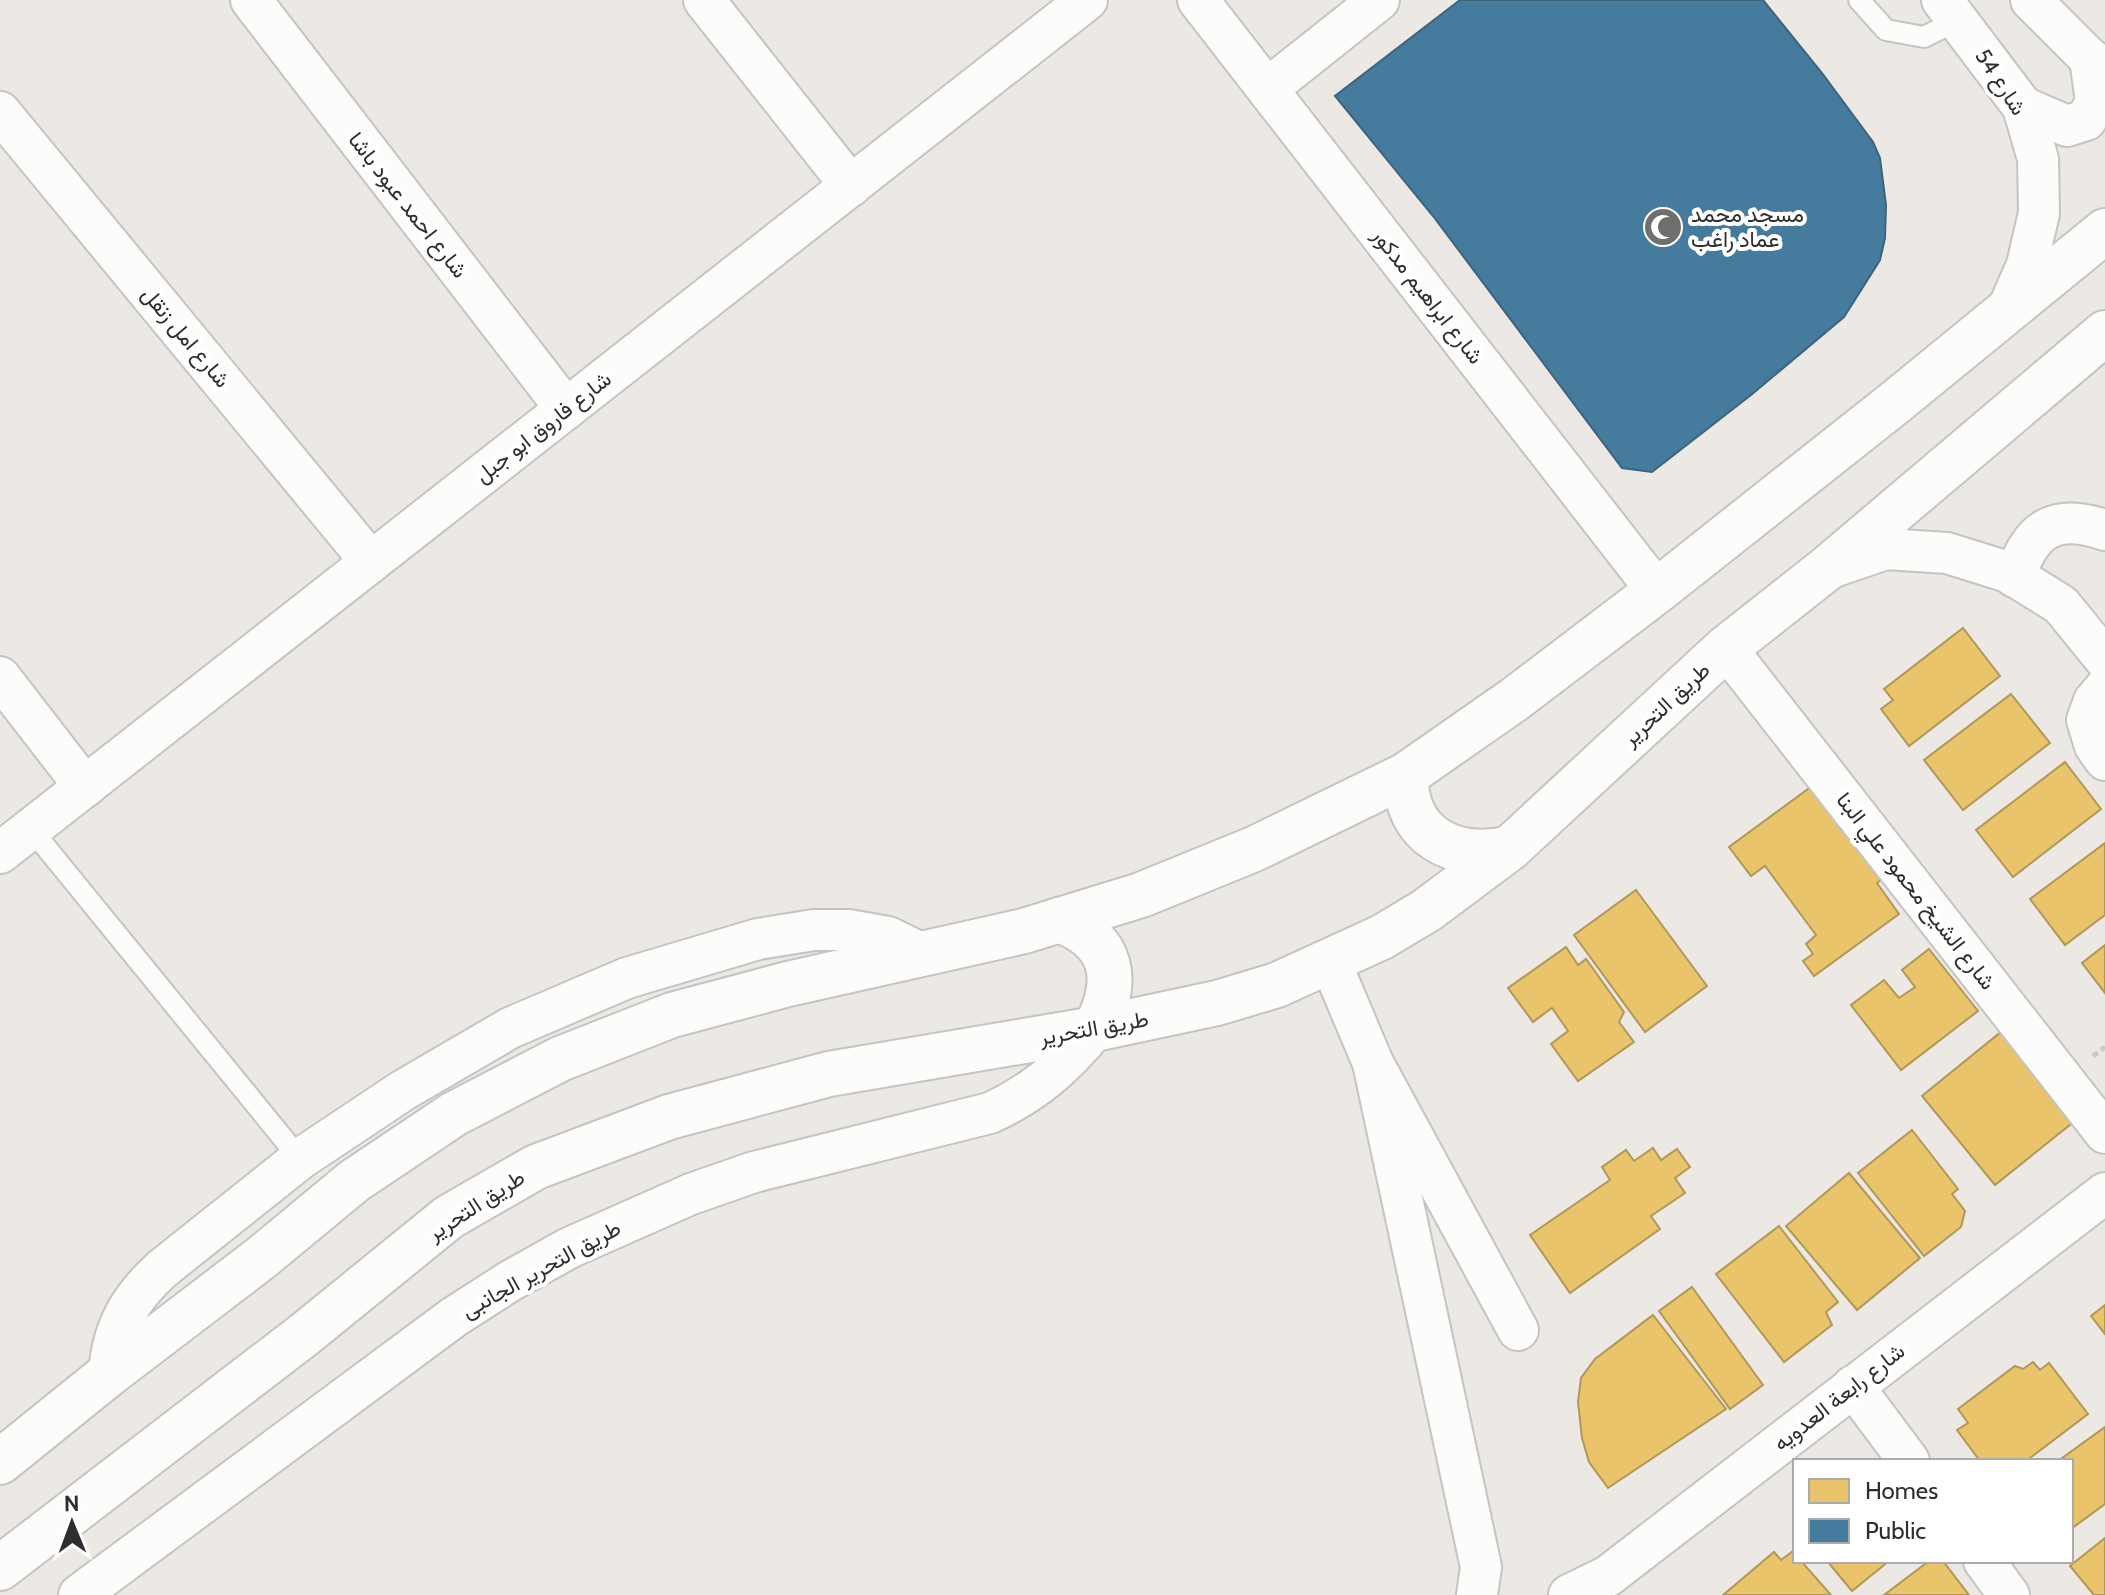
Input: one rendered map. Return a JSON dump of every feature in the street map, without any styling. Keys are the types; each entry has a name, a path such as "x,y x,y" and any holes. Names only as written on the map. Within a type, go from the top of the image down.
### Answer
{"street":[{"name":"شارع احمد عبود باشا","path":"251,0 566,409"},
{"path":"704,0 851,186"},
{"name":"شارع فاروق ابو جبل","path":"0,853 1087,0"},
{"name":"شارع ابراهيم مدكور","path":"1198,0 1657,591"},
{"path":"1267,89 1379,0"},
{"path":"2023,107 2067,126 2086,120 2096,102 2097,64 2031,0"},
{"name":"شارع 54","path":"1950,10 2023,107 2038,159 2039,213 2027,265 2006,313"},
{"name":"شارع امل زنقل","path":"0,112 371,562"},
{"path":"0,1462 261,1258 354,1181 454,1114 547,1066 672,1015 788,984 1059,920 1141,895 1254,849 1406,775 1515,699 1657,591 2105,231"},
{"name":"طريق التحرير","path":"0,1568 305,1334 449,1217 536,1167 669,1117 829,1074 1095,1029 1217,1003 1277,985 1382,937 1427,910 1510,848 1726,648 1825,570 2105,333"},
{"path":"2015,577 2026,548 2035,536 2051,527 2069,523 2105,530"},
{"path":"1825,570 1886,549 1947,553 2008,572 2061,605 2105,659"},
{"name":"شارع الشيخ محمود علي البنا","path":"1726,648 2105,1133"},
{"path":"0,677 85,787"},
{"path":"2105,688 2094,701 2087,720 2095,746 2105,760"},
{"path":"1406,775 1405,796 1414,816 1428,833 1446,846 1467,852 1489,853 1510,848"},
{"path":"1059,920 1087,934 1108,962 1110,996 1095,1029"},
{"path":"109,1374 117,1326 144,1285 300,1159 402,1091 510,1028 627,978 758,939 814,930 848,930 888,937 923,954"},
{"path":"1330,961 1373,1063 1518,1330"},
{"name":"طريق التحرير الجانبى","path":"79,1595 124,1581 454,1317 569,1248 629,1219 754,1172 990,1113 1019,1100 1046,1081 1095,1029"},
{"path":"1373,1063 1481,1567 1477,1595"},
{"name":"شارع رابعة العدويه","path":"1569,1595 1615,1585 1853,1386 2105,1193"},
{"path":"1853,1386 1908,1459"},
{"path":"1985,1563 2009,1595"}],"lane":[{"path":"1859,0 1886,30 1924,37 1950,10"},
{"path":"31,829 300,1159"}],"building: Homes":[{"path":"1963,628 2000,676 1909,746 1881,709 1893,700 1884,689"},
{"path":"2011,694 2050,743 1963,810 1924,760"},
{"path":"2065,762 2101,809 2013,877 1976,830"},
{"path":"1823,778 1892,872 1877,883 1899,914 1814,976 1803,961 1813,954 1806,944 1816,935 1765,866 1751,876 1729,847"},
{"path":"2105,843 2105,915 2065,945 2030,899"},
{"path":"1636,890 1707,986 1645,1032 1574,935"},
{"path":"2105,945 2105,993 2082,963"},
{"path":"1566,947 1578,965 1586,959 1624,1012 1619,1022 1634,1042 1578,1081 1551,1044 1568,1031 1552,1008 1533,1022 1508,988"},
{"path":"1929,949 1978,1011 1901,1070 1851,1005 1884,980 1899,998 1915,987 1902,970"},
{"path":"2007,1027 2081,1116 1995,1185 1922,1096"},
{"path":"1912,1130 1958,1189 1952,1194 1965,1211 1961,1227 1924,1256 1858,1173"},
{"path":"1653,1148 1661,1160 1677,1149 1690,1167 1675,1178 1685,1193 1651,1216 1660,1229 1570,1293 1530,1235 1610,1180 1602,1167 1626,1150 1634,1161"},
{"path":"1849,1173 1920,1258 1857,1310 1786,1226"},
{"path":"1779,1226 1838,1302 1826,1312 1832,1325 1784,1362 1716,1274"},
{"path":"1692,1287 1763,1385 1730,1409 1659,1311"},
{"path":"2105,1305 2105,1334 2091,1316"},
{"path":"1653,1315 1726,1409 1608,1488 1589,1462 1582,1438 1578,1402 1581,1378 1595,1359"},
{"path":"2033,1362 2040,1370 2049,1363 2088,1414 2029,1459 1979,1459 1957,1430 1968,1423 1958,1409 2015,1366 2023,1369"},
{"path":"2105,1427 2105,1504 2073,1528 2073,1459 2061,1459"},
{"path":"2105,1538 2105,1595 2094,1595 2070,1566"},
{"path":"1793,1551 1793,1563 1803,1563 1831,1595 1723,1595 1774,1552 1781,1560"},
{"path":"1829,1563 1887,1563 1852,1591"},
{"path":"1926,1563 1945,1563 1969,1595 1884,1595"}],"building: Public":[{"name":"مسجد محمد عماد راغب","path":"1460,0 1763,0 1822,73 1873,142 1880,158 1886,205 1885,238 1880,260 1844,317 1652,472 1622,468 1433,216 1335,96"}],"place":[{"name":"مسجد محمد عماد راغب","path":"1663,227"}]}
